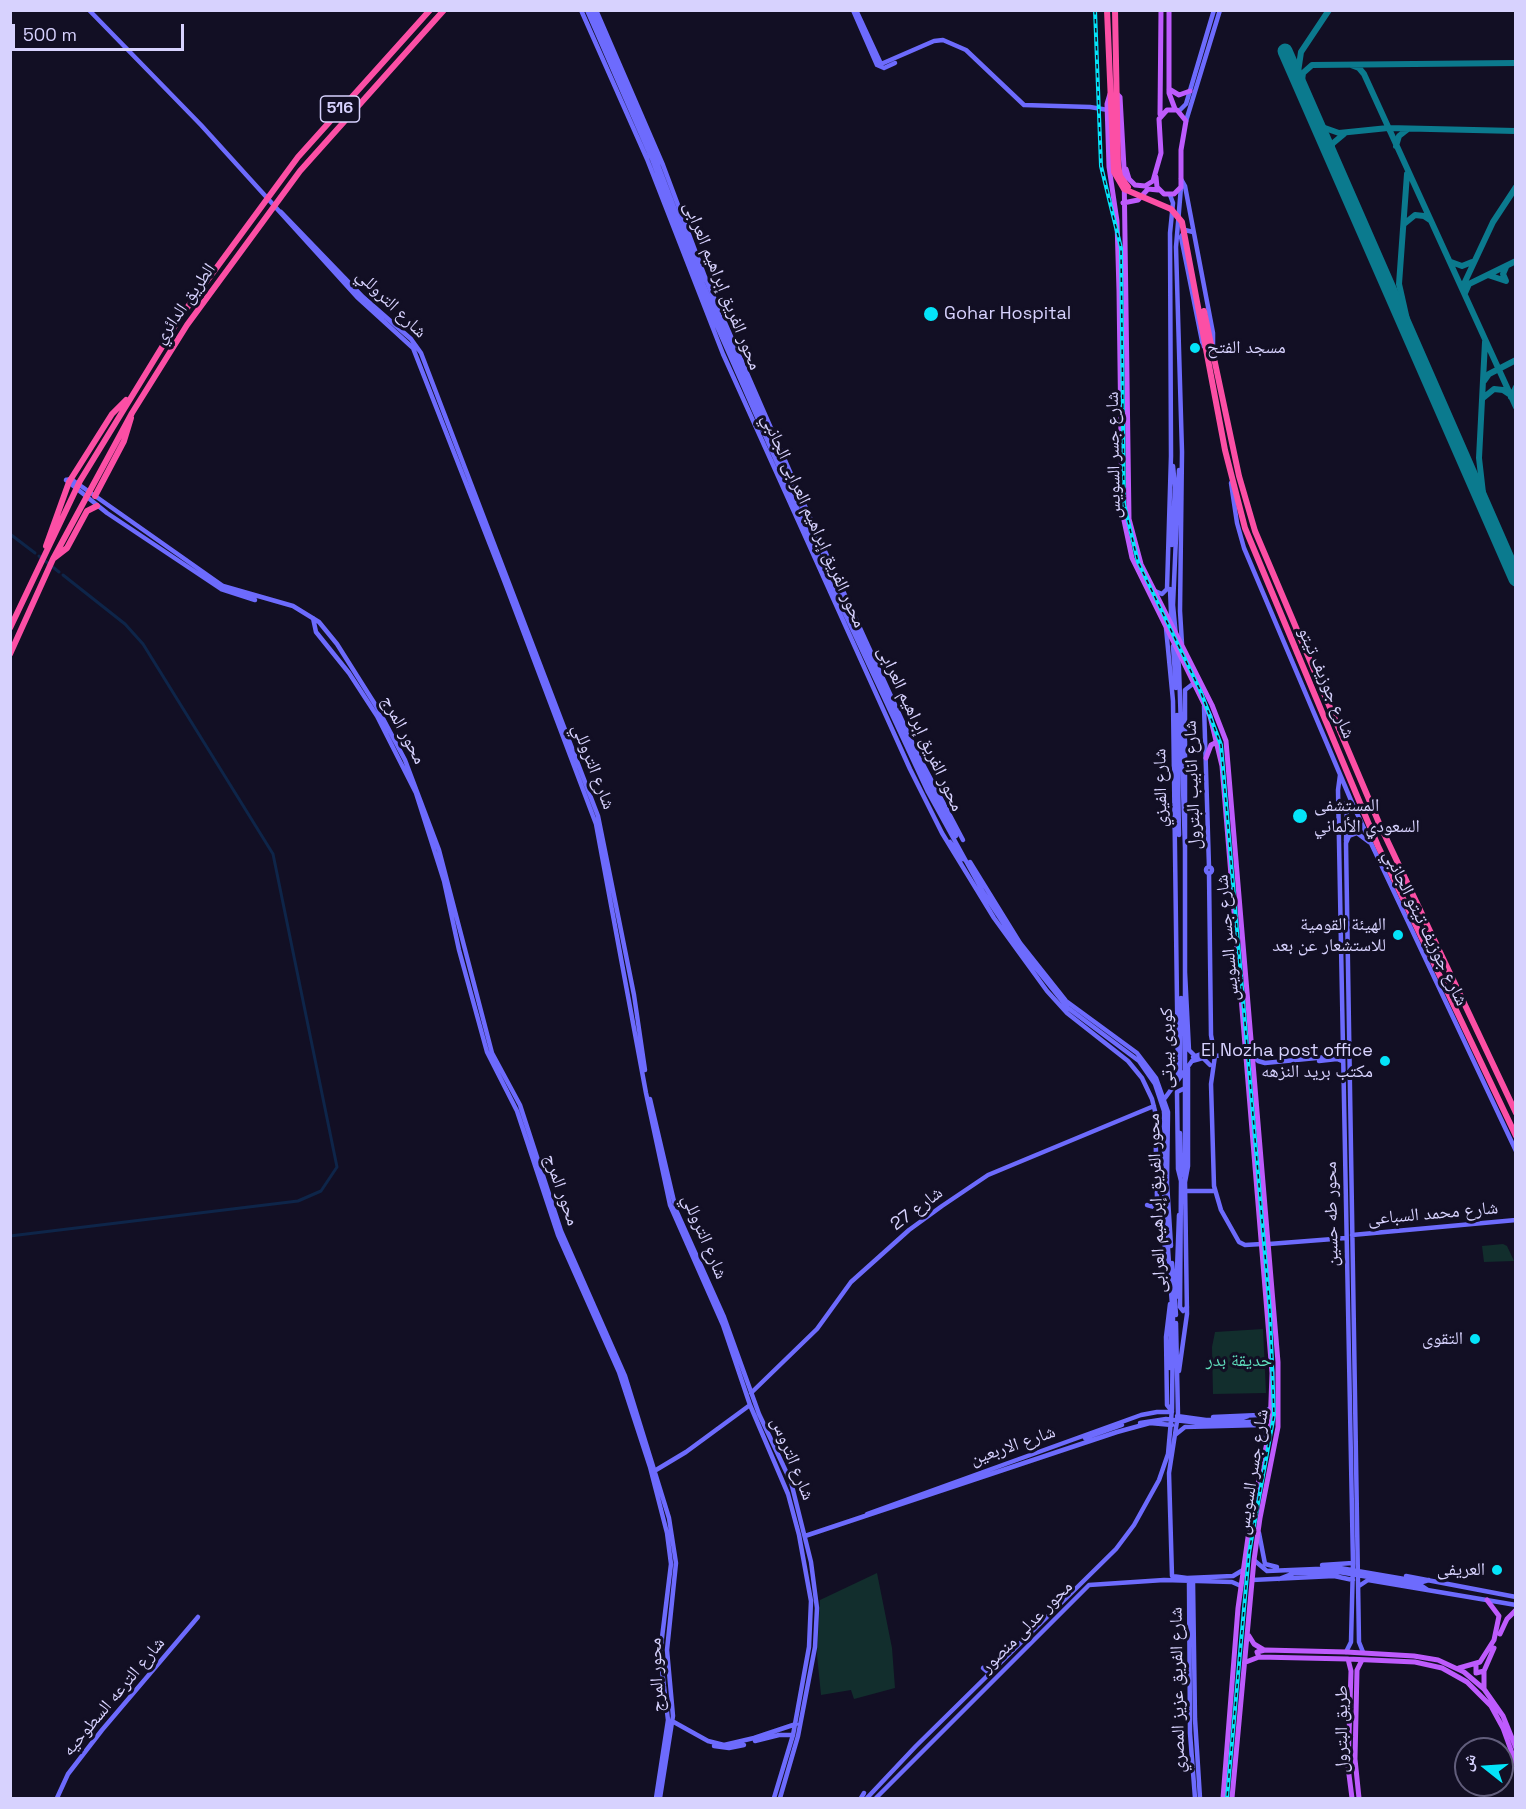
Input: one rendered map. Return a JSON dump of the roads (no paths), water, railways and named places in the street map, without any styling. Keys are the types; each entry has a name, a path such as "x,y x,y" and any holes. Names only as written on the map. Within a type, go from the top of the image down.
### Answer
{"highway":[{"name":"الطريق الدائري","path":"10,628 76,489 173,327 271,191 316,136 430,10"},
{"name":"الطريق الدائري","path":"10,654 47,571 92,486 132,413 178,338 279,197 333,133 444,10"},
{"path":"1107,10 1122,177 1131,189 1173,207 1184,219 1208,349"},
{"path":"1115,10 1114,172 1124,189 1171,209 1182,222 1208,349"},
{"name":"شارع جوزيف تيتو","path":"1208,349 1231,477 1245,528 1387,865 1514,1138"},
{"name":"شارع جوزيف تيتو","path":"1208,349 1255,531 1382,831 1515,1113"},
{"path":"45,554 50,528 70,481 112,414 129,398"},
{"path":"95,496 124,441 132,413"},
{"path":"53,560 67,548 87,511 98,506"},
{"path":"1375,855 1387,865"}],"main road":[{"path":"1158,190 1156,177 1161,153 1162,101 1161,10"},
{"path":"1123,203 1138,200 1148,189 1170,195 1181,187 1181,150 1186,121 1177,110 1169,89 1169,10"},
{"path":"1169,89 1179,95 1190,91"},
{"name":"شارع جسر السويس","path":"1232,1798 1254,1560 1278,1426 1269,1244 1253,1056 1242,966 1222,766 1204,703 1166,628 1142,571 1125,530 1120,477 1116,221 1109,167 1108,110 1113,94 1120,97 1123,153 1128,360 1127,467 1131,527 1142,571 1182,644 1212,705 1226,741 1242,966"},
{"path":"1160,117 1167,110 1177,110"},
{"path":"1123,153 1127,175 1131,182 1145,186 1156,177"},
{"path":"1109,167 1117,167 1123,161"},
{"path":"1111,180 1114,175 1122,177"},
{"path":"1119,360 1128,360"},
{"path":"1120,468 1124,470 1127,467"},
{"path":"1120,477 1128,476"},
{"path":"1206,758 1210,745 1217,742"},
{"name":"شارع جسر السويس","path":"1223,1798 1241,1586 1252,1510 1267,1443 1272,1407 1274,1352 1263,1261 1252,1130 1243,974"},
{"path":"1252,1130 1259,1126"},
{"path":"1252,1130 1260,1133"},
{"path":"1263,1261 1270,1260"},
{"path":"1487,1600 1496,1608 1500,1619"},
{"path":"1484,1689 1484,1671 1508,1617 1515,1610"},
{"path":"1484,1671 1476,1673 1476,1665 1492,1645 1504,1613 1508,1617"},
{"path":"1248,1634 1254,1644 1265,1650"},
{"path":"1259,1657 1257,1652 1265,1650 1363,1652 1420,1656 1458,1668 1484,1689 1503,1716 1515,1748"},
{"path":"1246,1662 1259,1657 1348,1659 1422,1663 1442,1668 1461,1678 1478,1691 1495,1712 1515,1763"},
{"name":"طريق البترول","path":"1348,1659 1354,1669 1352,1798"},
{"name":"طريق البترول","path":"1354,1669 1362,1660"},
{"path":"1458,1668 1476,1665"},
{"path":"1231,1687 1243,1688"},
{"name":"طريق البترول","path":"1352,1759 1359,1798"}],"street":[{"name":"شارع التروللي","path":"88,10 281,212 287,214 365,299 411,339 420,353 598,816 668,1185 682,1226 736,1353 749,1394"},
{"name":"محور الفريق إبراهيم العرابى الجانبي","path":"581,10 657,186 700,298 749,398 762,438 910,769 942,833 994,918 1047,991 1067,1013 1132,1065 1142,1078 1154,1106 1158,1208 1164,1250 1169,1266"},
{"name":"محور الفريق إبراهيم العرابى","path":"589,10 607,58 655,167 699,286 943,813 992,900 1025,950 1066,1001 1137,1053 1151,1068 1159,1088 1165,1107 1177,1379 1175,1435 1167,1469"},
{"name":"محور الفريق إبراهيم العرابى","path":"589,10 655,157 749,398"},
{"name":"محور الفريق إبراهيم العرابى الجانبي","path":"597,10 663,165 705,277 882,672 915,751 963,840"},
{"path":"854,10 883,65 934,41 946,41 966,50 1024,105 1090,107 1108,110"},
{"path":"1177,110 1186,104 1214,10"},
{"path":"1186,121 1220,10"},
{"path":"598,49 607,58"},
{"path":"655,167 657,186"},
{"name":"شارع جوزيف تيتو","path":"1181,179 1185,184 1213,333 1208,349"},
{"path":"1181,187 1176,283 1183,450 1180,601 1182,644"},
{"path":"1170,195 1173,203 1170,233 1170,588 1178,688 1179,812 1176,852"},
{"name":"شارع جوزيف تيتو","path":"1193,232 1187,229 1181,235 1190,282 1208,349"},
{"path":"1176,283 1183,279 1190,282"},
{"path":"749,398 751,407 757,405 755,390"},
{"path":"762,438 759,424 766,422 769,430 774,433"},
{"name":"محور الفريق إبراهيم العرابى","path":"763,426 916,767 967,863 1010,935 1059,999 1135,1057 1159,1088"},
{"path":"1180,601 1176,604 1169,603 1183,450"},
{"name":"شارع جوزيف تيتو الجانبي","path":"1231,477 1237,523 1244,548 1369,842 1514,1138 1515,1151"},
{"name":"محور المرج","path":"70,481 95,496 127,524"},
{"name":"محور المرج","path":"70,481 98,506 223,591 297,608 324,626 350,663 390,729 410,776 444,881 459,950 485,1048 517,1106 548,1210 624,1384 668,1538 671,1564 660,1650 672,1722 658,1798"},
{"path":"1155,591 1162,594 1170,588"},
{"path":"844,599 850,602"},
{"name":"محور المرج","path":"313,618 315,630 360,689 410,776"},
{"path":"1166,628 1178,688"},
{"path":"1178,688 1194,683"},
{"name":"شارع الفيزي","path":"1178,688 1173,701 1178,951"},
{"name":"كوبرى بيرتى","path":"1178,688 1186,850 1182,1050"},
{"name":"شارع انابيب البترول","path":"1204,703 1211,1035"},
{"name":"محور طه حسين","path":"1340,775 1341,1002 1349,1420 1355,1564 1359,1586 1359,1642 1363,1652"},
{"name":"محور طه حسين","path":"1339,810 1344,804 1347,805 1348,1001 1356,1419 1355,1564 1351,1642 1346,1652"},
{"path":"942,833 967,863"},
{"path":"1346,843 1349,836 1357,833 1369,842"},
{"path":"992,900 993,894"},
{"name":"كوبرى بيرتى","path":"1178,951 1181,957 1183,1182"},
{"path":"1341,1002 1348,1001"},
{"path":"1211,1035 1215,1191 1238,1241 1262,1243"},
{"path":"1211,1035 1215,1056 1211,1084"},
{"path":"1154,1106 1195,1056 1205,1053 1210,1046"},
{"path":"1178,1076 1182,1050 1195,1056"},
{"path":"1215,1056 1246,1053"},
{"path":"1303,1061 1337,1056 1342,1053"},
{"path":"1253,1056 1261,1062 1274,1063 1337,1059 1342,1061"},
{"path":"1154,1106 1164,1099 1190,1064 1202,1058 1210,1065"},
{"path":"1254,1068 1274,1063"},
{"path":"1172,1411 1170,1320 1178,1280 1178,1226 1183,1182 1188,1166 1187,1089 1190,1064"},
{"path":"1177,1379 1187,1307 1185,1191 1178,1169 1177,1092 1181,1088 1187,1089"},
{"name":"شارع 27","path":"749,1394 817,1329 851,1282 926,1218 988,1175 1081,1134 1144,1112 1154,1106"},
{"name":"محور الفريق إبراهيم العرابى","path":"1165,1107 1164,1193 1171,1301 1172,1411 1167,1469"},
{"path":"1185,1191 1215,1191"},
{"path":"1181,1202 1182,1287 1180,1308 1184,1311 1187,1307"},
{"path":"1147,1205 1158,1208"},
{"name":"شارع محمد السباعى","path":"1352,1235 1515,1220"},
{"name":"شارع محمد السباعى","path":"1269,1244 1346,1238"},
{"path":"1174,1288 1182,1287"},
{"name":"محور المرج","path":"607,1342 625,1376 656,1470 669,1518 676,1563 665,1671 668,1716 658,1798"},
{"name":"شارع التروس","path":"749,1394 750,1405 788,1494 811,1580"},
{"name":"شارع التروس","path":"749,1394 791,1482 806,1536"},
{"path":"656,1470 686,1452 750,1405"},
{"path":"1177,1405 1187,1416 1248,1416 1263,1414 1272,1407"},
{"name":"شارع الاربعين","path":"806,1536 1075,1439 1157,1412 1172,1411"},
{"path":"1157,1412 1161,1417 1157,1423"},
{"path":"1175,1435 1185,1427 1260,1425 1265,1420 1263,1414"},
{"path":"1075,1439 1090,1437 1164,1415 1195,1421 1250,1422 1260,1425 1266,1431 1267,1443"},
{"path":"1185,1427 1187,1416"},
{"path":"1195,1421 1239,1419 1248,1416"},
{"path":"1349,1420 1356,1419"},
{"path":"1079,1446 1142,1420"},
{"name":"شارع الاربعين","path":"865,1515 1117,1432 1157,1423 1172,1425"},
{"path":"1167,1469 1172,1570 1175,1578 1234,1579 1244,1570"},
{"name":"محور عدلى منصور","path":"876,1798 1084,1585 1089,1575 1116,1549 1136,1522 1167,1469"},
{"path":"1258,1530 1265,1564 1274,1569 1355,1564 1369,1575 1429,1591 1515,1605"},
{"path":"774,1798 795,1736 816,1639 817,1608 806,1536"},
{"path":"1254,1560 1261,1569 1332,1570 1422,1582 1429,1580 1515,1597"},
{"path":"1342,1565 1346,1570 1342,1577"},
{"path":"1164,1580 1172,1570"},
{"path":"1279,1579 1294,1573 1332,1570"},
{"path":"1089,1575 1096,1583"},
{"path":"1359,1586 1369,1575"},
{"path":"1252,1580 1342,1577 1353,1580"},
{"name":"محور عدلى منصور","path":"867,1798 916,1746 1084,1585 1234,1579 1241,1586"},
{"path":"795,1736 811,1632 811,1580"},
{"name":"شارع الفريق عزيز المصري","path":"1191,1582 1195,1798"},
{"name":"شارع الترعه السطوحيه","path":"57,1798 66,1777 99,1732 198,1617"},
{"path":"1351,1642 1355,1645 1359,1642"},
{"path":"983,1668 990,1674"},
{"path":"672,1722 708,1741 724,1745 796,1724"},
{"path":"672,1722 705,1743 724,1748 779,1735 795,1736"},
{"path":"916,1746 917,1750 922,1752"},
{"name":"شارع الفريق عزيز المصري","path":"1194,1747 1200,1798"},
{"path":"911,1752 916,1758"},
{"path":"780,1798 785,1768"},
{"path":"861,1798 864,1793"}],"waterway":[{"path":"10,534 35,553"},
{"path":"39,556 59,572"},
{"path":"10,1236 298,1201 321,1191 337,1167 273,854 143,644 125,624 63,575"}],"railway":[{"path":"1095,10 1101,166 1121,248 1124,504 1138,562 1200,690 1221,745 1270,1312 1274,1415 1249,1553 1227,1798"}],"place":[{"name":"Gohar Hospital","path":"931,314"},
{"name":"مسجد الفتح","path":"1195,348"},
{"name":"المستشفى السعودي الألماني","path":"1300,816"},
{"name":"الهيئة القومية للاستشعار عن بعد","path":"1398,935"},
{"name":"El Nozha post office مكتب بريد النزهه","path":"1385,1061"},
{"name":"التقوى","path":"1475,1339"},
{"name":"العريفى","path":"1497,1570"}],"park label":[{"name":"حديقة بدر","path":"1239,1361"}]}
